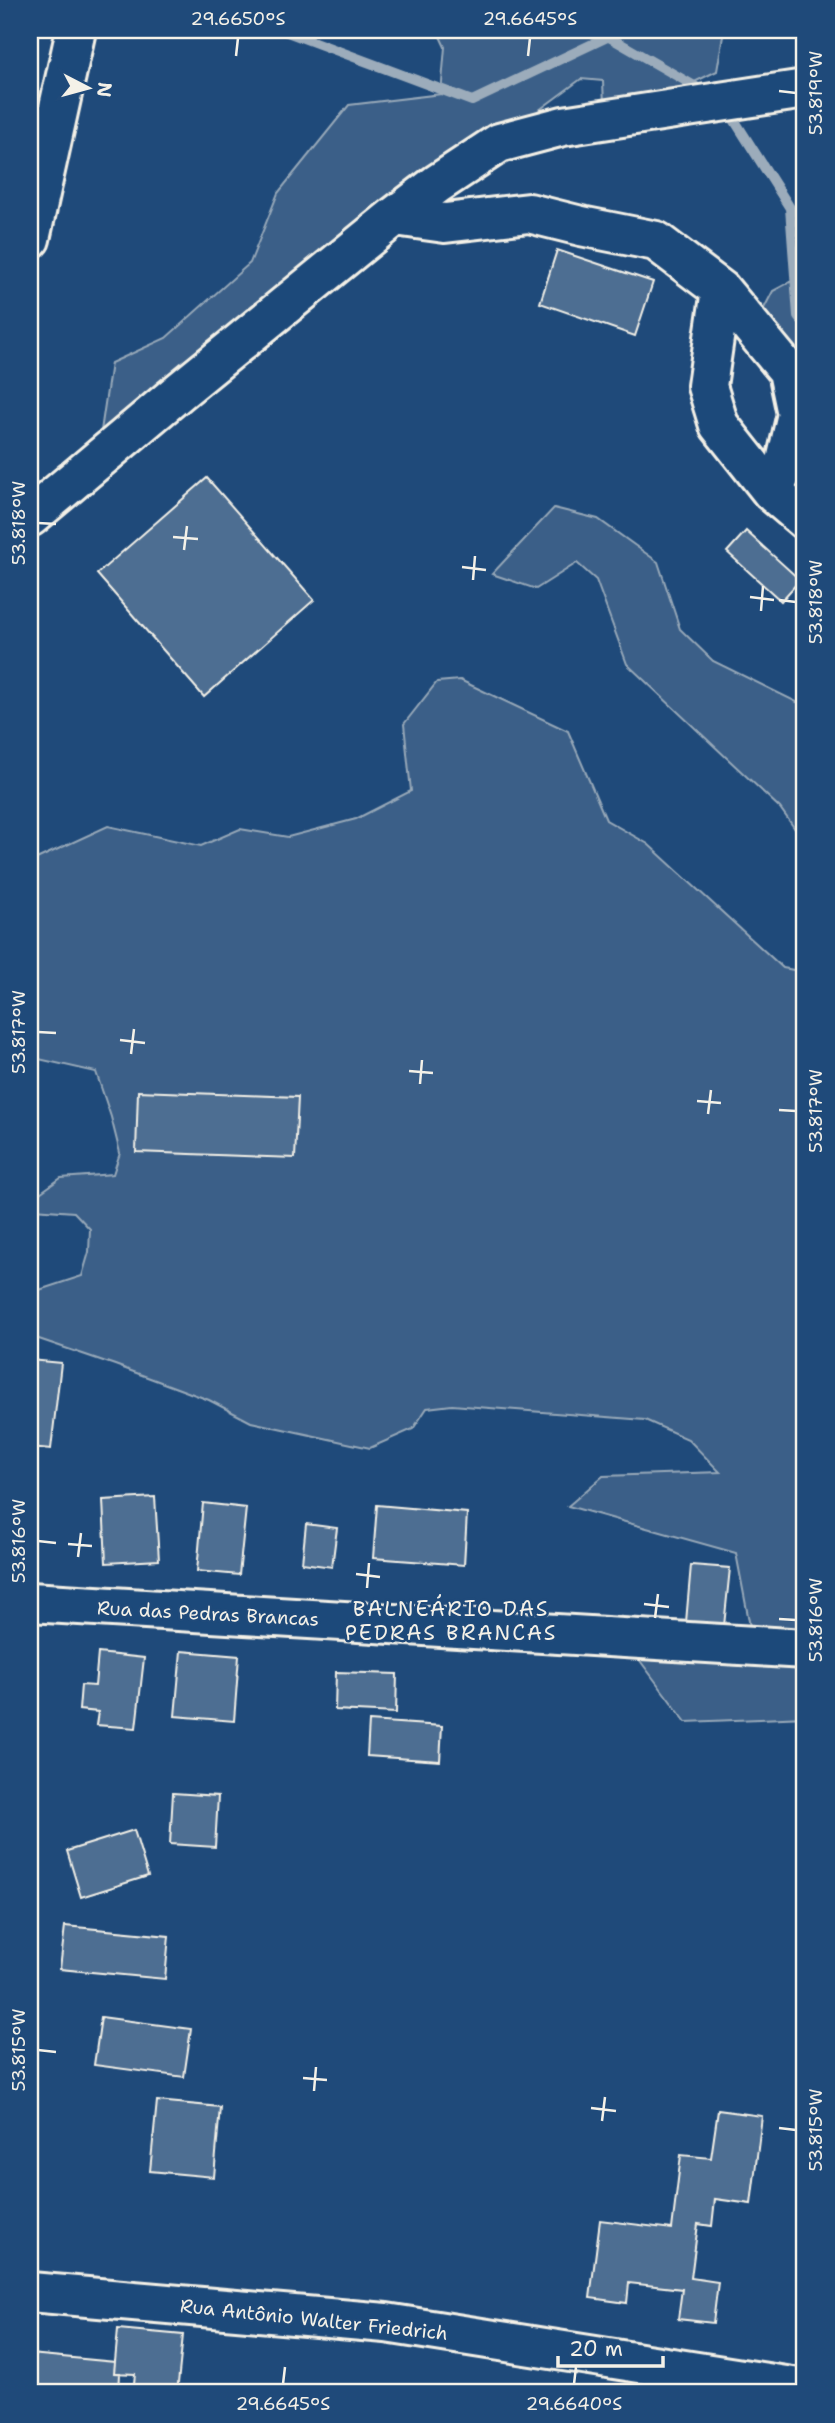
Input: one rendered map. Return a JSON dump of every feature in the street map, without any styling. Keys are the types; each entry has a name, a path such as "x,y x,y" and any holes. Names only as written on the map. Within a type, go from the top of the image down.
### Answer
{"street":[{"path":"30,239 76,30"},
{"path":"30,517 395,216 499,143 563,125 805,89"},
{"path":"395,216 445,223 529,213 656,241 721,290 788,371 797,414 785,466 772,492"},
{"path":"721,290 707,386 719,425 772,492 805,520"},
{"name":"Rua das Pedras Brancas","path":"30,1602 805,1649"},
{"name":"Rua Antônio Walter Friedrich","path":"30,2292 386,2323 805,2389"}],"shaded area":[{"path":"437,30 724,30 717,71 633,112 604,105 603,81 581,79 504,136 116,448 101,431 111,363 166,338 250,263 278,193 349,105 441,94 445,47"},
{"path":"805,274 805,381 760,316 773,291"},
{"path":"554,508 598,519 658,562 680,629 713,661 805,706 805,843 780,808 627,664 596,580 577,563 536,589 492,574"},
{"path":"460,680 568,731 606,820 648,844 783,968 805,972 805,1717 686,1722 620,1634 753,1642 736,1553 568,1506 603,1476 720,1472 688,1439 645,1420 452,1405 427,1408 413,1429 370,1448 251,1422 209,1400 30,1336 30,1293 82,1276 89,1252 90,1229 74,1212 34,1209 37,1195 61,1178 113,1174 120,1153 96,1072 30,1057 30,862 108,826 201,846 240,829 288,837 356,819 411,791 404,724 437,682"}],"building":[{"path":"557,250 653,282 635,336 540,303"},
{"path":"207,478 314,600 204,697 97,574"},
{"path":"746,531 800,580 781,601 727,552"},
{"path":"138,1091 298,1097 295,1158 136,1152"},
{"path":"30,1360 61,1363 51,1449 30,1447"},
{"path":"155,1497 159,1560 106,1563 103,1500"},
{"path":"203,1503 246,1508 239,1575 197,1571"},
{"path":"377,1505 467,1513 464,1565 373,1558"},
{"path":"306,1524 337,1528 332,1567 302,1563"},
{"path":"691,1565 730,1568 724,1626 686,1622"},
{"path":"181,1651 239,1656 234,1721 175,1716"},
{"path":"98,1653 144,1658 136,1728 96,1725 98,1712 79,1710 81,1685 95,1686"},
{"path":"336,1672 397,1674 396,1713 335,1710"},
{"path":"369,1721 442,1726 440,1761 367,1756"},
{"path":"173,1793 218,1796 215,1847 170,1844"},
{"path":"134,1830 148,1876 81,1897 67,1851"},
{"path":"65,1926 169,1936 165,1979 60,1969"},
{"path":"101,2017 191,2029 184,2077 94,2065"},
{"path":"157,2101 220,2107 214,2177 150,2171"},
{"path":"718,2110 762,2116 751,2204 715,2199 712,2226 698,2224 691,2278 718,2282 713,2323 678,2319 682,2289 629,2283 627,2303 590,2298 600,2220 672,2229 681,2155 711,2158"},
{"path":"118,2329 183,2335 177,2393 133,2393 135,2374 114,2373"},
{"path":"30,2354 115,2362 114,2373 120,2373 119,2393 30,2393"},
{"path":"224,2386 272,2390 272,2393 223,2393"},
{"path":"500,2386 542,2393 499,2393"}],"waterway":[{"path":"282,30 472,101 622,30"},
{"path":"609,37 705,92"},
{"path":"728,110 790,208 798,316 805,324"}],"district":[{"name":"BALNEÁRIO DAS PEDRAS BRANCAS","path":"451,1621"}]}
